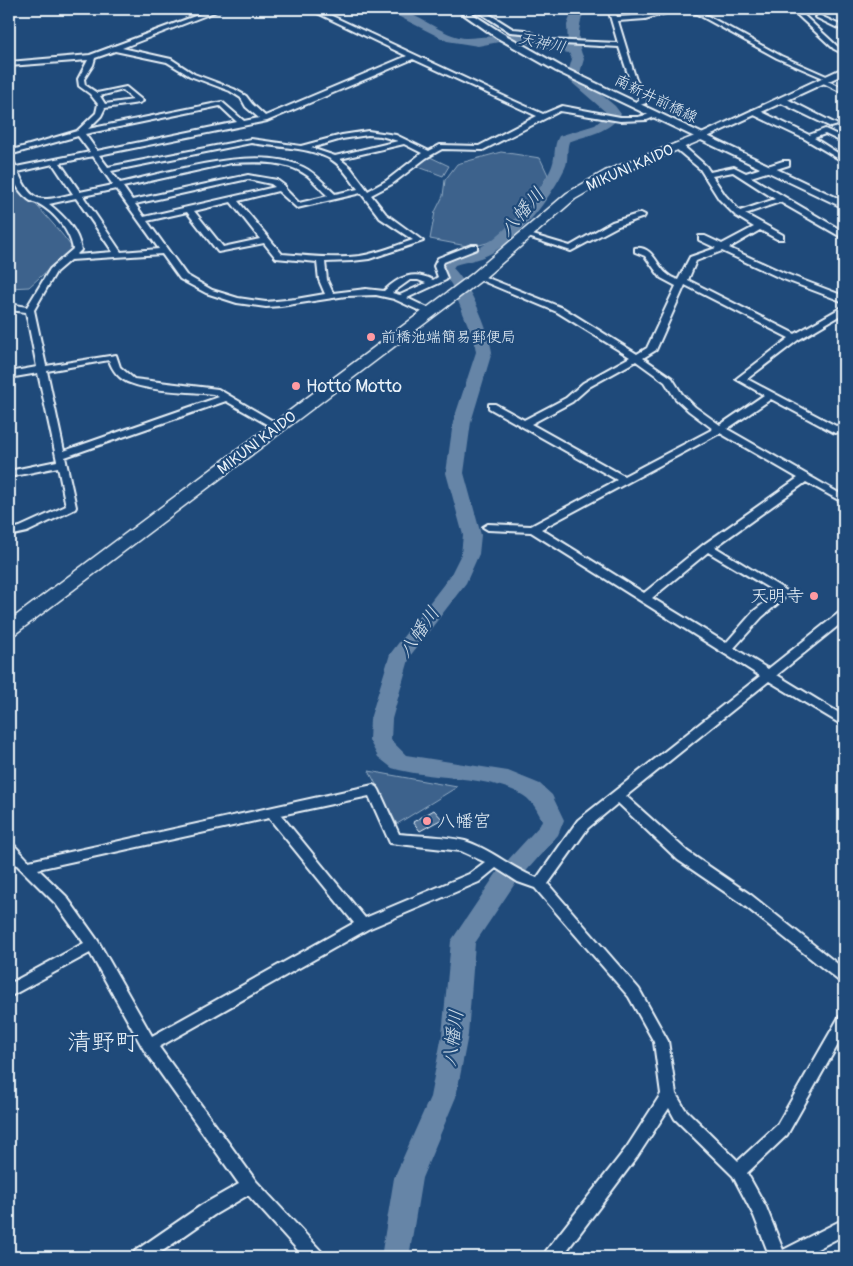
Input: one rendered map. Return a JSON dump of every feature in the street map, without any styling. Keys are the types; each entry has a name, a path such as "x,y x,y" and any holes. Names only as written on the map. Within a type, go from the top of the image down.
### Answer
{"main road":[{"name":"南新井前橋線","path":"460,9 496,33 559,69 844,205"},
{"name":"MIKUNI KAIDO","path":"9,630 429,312 477,278 571,196 588,185 700,137"}],"street":[{"path":"9,64 36,60 70,61 92,57 218,9"},
{"path":"312,9 511,103 545,117"},
{"path":"477,9 509,30"},
{"path":"611,9 616,19 633,80 643,98 643,100 634,105"},
{"path":"616,19 645,17 677,9"},
{"path":"692,9 779,57 825,79 844,91"},
{"path":"794,9 836,48 844,52"},
{"path":"472,18 486,15"},
{"path":"818,17 844,29"},
{"path":"496,33 509,30 523,32 546,42 567,44 622,45"},
{"path":"116,49 168,60 192,75 232,90 244,97 249,105 264,118"},
{"path":"106,170 251,131 264,118 327,94 414,56"},
{"path":"80,133 101,113 103,106 97,95 82,86 80,79 90,65 92,57"},
{"name":"MIKUNI KAIDO","path":"700,137 844,71"},
{"path":"97,95 124,88 139,101 103,106"},
{"path":"782,100 834,125"},
{"path":"9,153 80,133 222,104 265,142 300,148 334,158 348,169 384,216 419,241 376,255 353,259 321,260 279,256 233,200"},
{"path":"300,148 380,132 396,136 428,153 433,153 443,146 480,148 564,108 605,117 634,120 655,115"},
{"path":"755,112 809,138 844,162"},
{"path":"14,170 241,122"},
{"path":"809,138 825,131 844,141"},
{"path":"80,133 184,277 211,294 259,305 278,305 354,291 386,294 401,298 429,312"},
{"path":"259,160 265,142"},
{"path":"334,158 405,142"},
{"path":"678,146 695,160 722,197 739,214 780,238"},
{"path":"42,203 118,186 231,171 274,182 282,188 297,206 376,191 402,175 428,153"},
{"path":"9,160 29,197 42,203 69,229 77,243 77,250 53,271 30,310 71,507 23,530 9,533"},
{"path":"130,203 231,171 259,160 298,167 310,174 332,198"},
{"path":"55,161 118,254"},
{"path":"745,176 786,163"},
{"path":"707,175 734,169 781,199 844,235"},
{"path":"142,220 282,188"},
{"path":"739,214 781,199"},
{"path":"189,210 221,250 265,240"},
{"path":"526,235 571,249 615,224 641,215"},
{"path":"523,424 570,400 586,385 651,350 693,259 722,248 760,227"},
{"path":"702,238 781,275 844,299"},
{"path":"401,298 443,278 438,266 442,260 474,247"},
{"path":"638,250 648,254 664,276 681,282 795,338"},
{"path":"69,258 165,251"},
{"path":"321,260 323,280 330,295"},
{"path":"386,294 394,286 414,275 420,275 433,283"},
{"path":"477,278 560,310 638,358 669,380 678,396 692,409 720,429 844,500"},
{"path":"9,307 30,310"},
{"path":"844,309 795,338 741,379 836,430 844,426"},
{"path":"9,375 113,357 116,368 131,382 151,386 214,391 278,427"},
{"path":"533,529 720,429 770,395"},
{"path":"9,474 62,459 226,398"},
{"path":"492,406 624,480"},
{"path":"644,598 707,547 805,478"},
{"path":"488,527 533,529 844,722"},
{"path":"707,547 786,593 758,614 726,650"},
{"path":"540,884 584,824 844,615"},
{"path":"29,866 373,790 395,839 463,846 500,863 523,878 540,884 634,993 661,1041 670,1095 680,1114 738,1171 760,1212 778,1257"},
{"path":"619,797 683,856 746,899 844,977"},
{"path":"272,813 363,925"},
{"path":"9,849 29,866 61,900 92,945 150,1045 250,1186 315,1257"},
{"path":"150,1045 363,925 474,878 500,863"},
{"path":"9,991 92,945"},
{"path":"738,1171 782,1130 844,1021"},
{"path":"552,1257 632,1152 670,1095"},
{"path":"141,1257 208,1210 250,1186"},
{"path":"786,1257 844,1227"}],"shaded area":[{"path":"501,152 540,158 548,175 537,194 520,210 509,237 472,247 430,239 435,212 443,196 445,180 457,164"},
{"path":"428,156 449,166 443,176 416,166 422,159"},
{"path":"9,170 23,190 71,246 70,250 29,287 9,288"},
{"path":"369,771 457,787 397,824"}],"building":[{"name":"八幡宮","path":"434,810 442,819 420,831 413,822"}],"waterway":[{"name":"天神川","path":"390,9 451,38 478,42 495,40"},
{"name":"八幡川","path":"574,50 573,25 579,9"},
{"name":"天神川","path":"509,35 519,36 545,46 574,50"},
{"name":"八幡川","path":"395,1257 408,1178 443,1097 455,1035 457,991 463,941 506,878 550,829 553,820 544,801 532,790 508,779 400,762 386,751 380,740 381,719 400,654 459,578 470,554 472,535 455,473 462,422 484,352 482,340 458,282 445,269 449,262 474,255 498,243 517,224 553,177 559,165 560,148 564,139 599,128 611,120 615,114 605,103 576,81 573,76 578,59 574,50"}],"place":[{"name":"前橋池端簡易郵便局","path":"371,337"},
{"name":"Hotto Motto","path":"296,386"},
{"name":"天明寺","path":"814,596"},
{"name":"八幡宮","path":"427,821"}],"district":[{"name":"清野町","path":"103,1042"}]}
